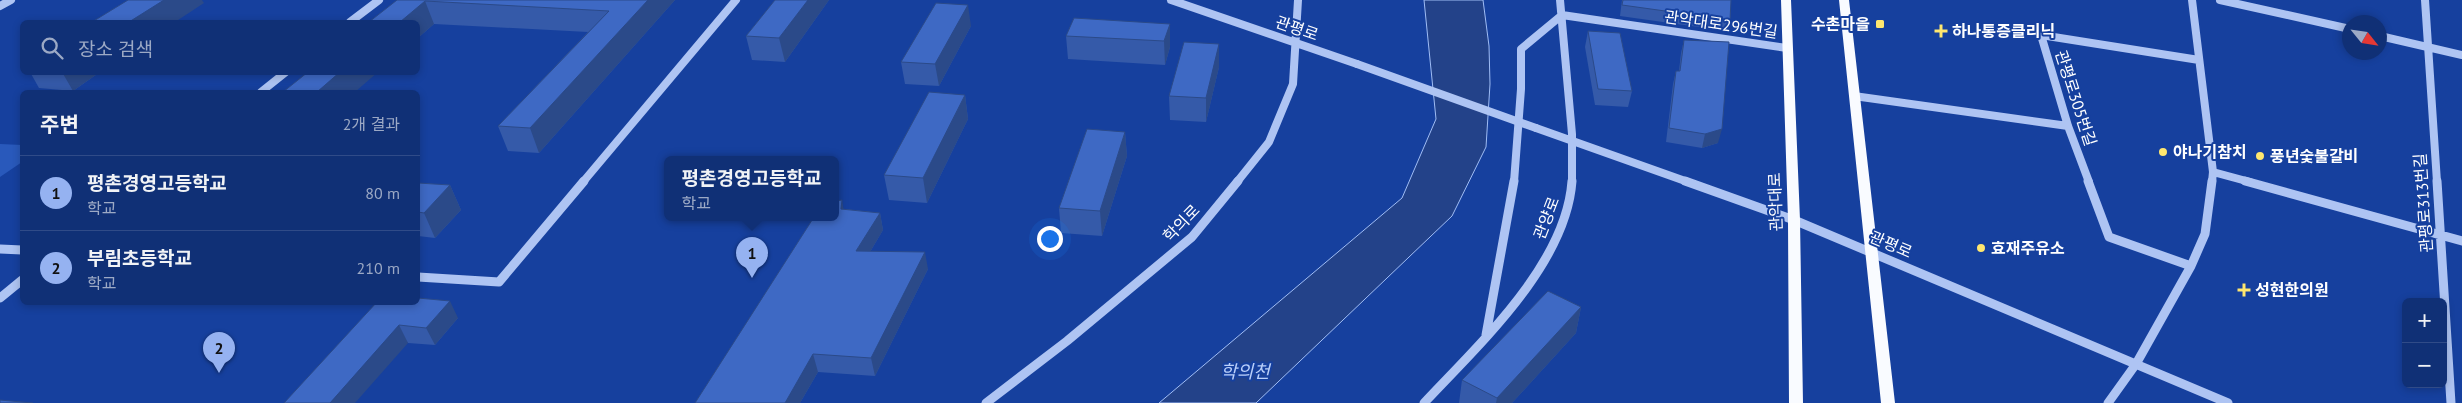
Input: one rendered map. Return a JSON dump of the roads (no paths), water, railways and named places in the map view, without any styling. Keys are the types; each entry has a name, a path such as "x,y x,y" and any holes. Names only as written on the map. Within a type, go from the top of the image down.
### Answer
{"main road":[{"name":"관악대로","path":"1786,0 1794,220 1796,403"},
{"path":"1844,0 1888,403"}],"street":[{"path":"0,6 11,0"},
{"path":"353,20 379,0"},
{"path":"420,277 499,282 736,0"},
{"name":"관평로","path":"1171,0 1357,64 1794,220 2228,403"},
{"name":"학의로","path":"986,403 1067,341 1192,237 1269,142 1293,84 1298,0"},
{"name":"관양로","path":"1424,403 1486,335 1529,282 1554,243 1570,199 1573,142 1560,0"},
{"path":"2108,403 2136,364 2191,266 2206,234 2213,172 2192,0"},
{"path":"2220,0 2342,27"},
{"name":"관평로313번길","path":"2425,0 2451,403"},
{"path":"1486,335 1517,167 1522,90 1521,49 1562,15"},
{"name":"관악대로296번길","path":"1562,15 1787,48"},
{"name":"관평로305번길","path":"2191,266 2108,237 2068,126 2041,35 2199,60"},
{"path":"2387,38 2462,55"},
{"path":"264,90 282,75"},
{"path":"1854,96 2068,126"},
{"path":"2213,172 2462,241"},
{"path":"0,249 20,250"},
{"path":"0,298 20,282"}],"water":[{"name":"학의천","path":"1424,0 1483,0 1489,46 1490,84 1486,147 1452,216 1256,403 1159,403 1402,198 1436,119"}],"place":[{"name":"수촌마을","path":"1880,24"},
{"name":"하나통증클리닉","path":"1941,31"},
{"name":"야나기참치","path":"2163,152"},
{"name":"풍년숯불갈비","path":"2260,156"},
{"name":"효재주유소","path":"1981,248"},
{"name":"평촌경영고등학교","path":"752,278"},
{"name":"성현한의원","path":"2244,290"},
{"name":"부림초등학교","path":"219,373"}]}
